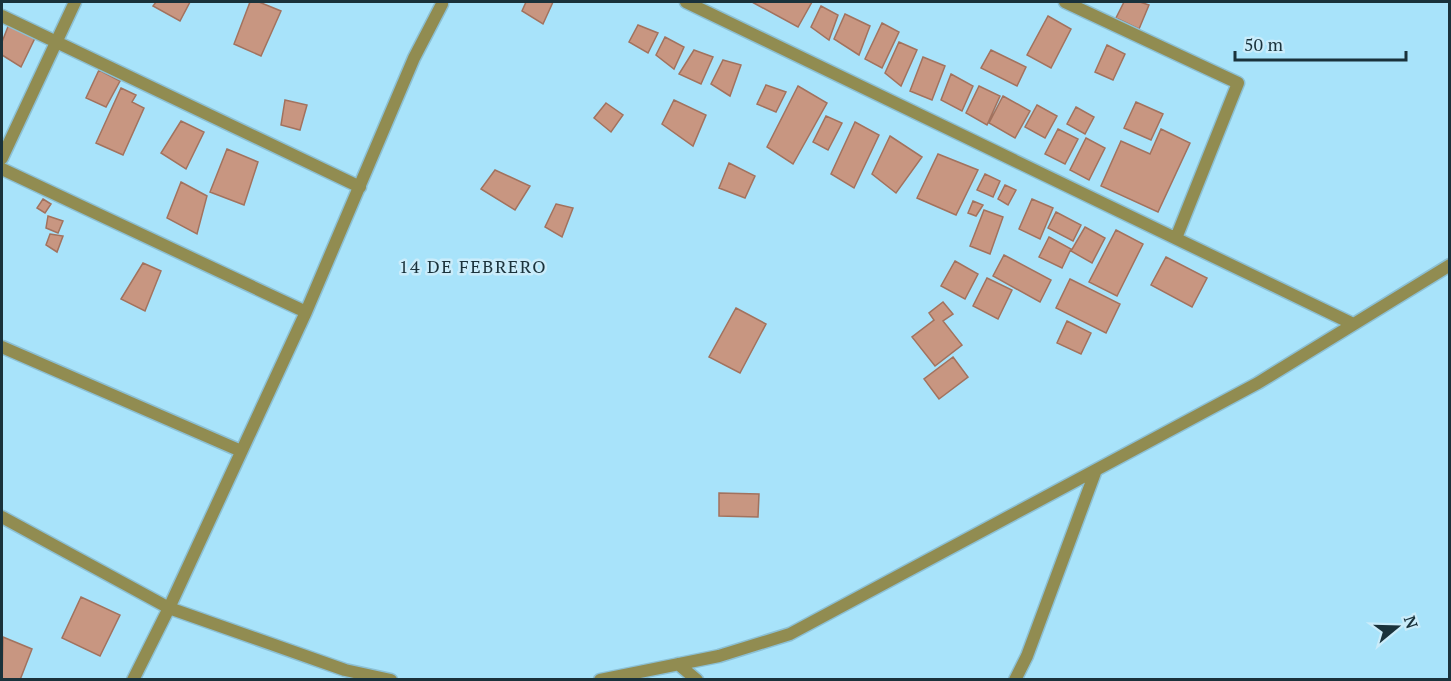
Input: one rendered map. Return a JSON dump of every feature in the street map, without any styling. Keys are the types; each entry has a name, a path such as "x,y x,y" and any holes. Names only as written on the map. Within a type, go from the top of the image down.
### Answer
{"street":[{"path":"2,158 75,2"},
{"path":"686,2 1351,323"},
{"path":"1065,2 1238,83 1176,238"},
{"path":"133,680 169,608 306,312 414,58 442,4"},
{"path":"2,16 360,187"},
{"path":"2,169 306,312"},
{"path":"600,680 719,656 790,634 1257,383 1351,323 1449,265"},
{"path":"2,347 241,451"},
{"path":"1015,680 1027,656 1096,470"},
{"path":"2,517 169,608 345,670 391,680"},
{"path":"678,664 697,680"}],"building":[{"path":"156,2 190,2 180,21 153,6"},
{"path":"250,2 259,2 281,11 261,56 234,44"},
{"path":"526,2 553,2 543,24 522,11"},
{"path":"752,2 812,2 798,27"},
{"path":"1124,2 1140,2 1149,5 1139,29 1116,18"},
{"path":"821,6 838,15 829,40 811,27"},
{"path":"845,14 870,26 859,55 834,39"},
{"path":"1048,16 1071,29 1051,68 1027,55"},
{"path":"882,23 899,32 882,68 865,59"},
{"path":"9,24 35,38 21,67 2,55 2,42"},
{"path":"638,25 658,33 648,53 629,42"},
{"path":"665,37 684,47 674,69 656,55"},
{"path":"899,42 917,50 901,86 885,73"},
{"path":"1107,45 1125,54 1113,80 1095,72"},
{"path":"694,50 713,57 701,84 679,74"},
{"path":"991,50 1026,67 1017,86 981,68"},
{"path":"923,57 945,66 932,100 910,91"},
{"path":"723,60 741,65 730,96 711,84"},
{"path":"99,70 120,81 106,107 86,98"},
{"path":"951,74 973,86 962,111 941,100"},
{"path":"766,85 786,92 776,112 757,104"},
{"path":"798,86 827,103 793,164 767,147"},
{"path":"979,86 1000,96 987,125 966,113"},
{"path":"121,88 136,95 132,102 144,108 123,155 96,143"},
{"path":"1003,96 1030,111 1015,138 989,123"},
{"path":"285,100 307,105 300,130 281,125"},
{"path":"674,100 706,115 693,146 662,124"},
{"path":"1136,102 1163,114 1151,140 1124,128"},
{"path":"606,103 623,115 611,132 594,118"},
{"path":"1037,105 1057,116 1045,138 1025,127"},
{"path":"1076,107 1094,117 1085,134 1067,124"},
{"path":"826,116 842,123 828,150 813,142"},
{"path":"181,121 204,132 186,169 161,153"},
{"path":"855,122 879,135 854,188 831,174"},
{"path":"1058,129 1078,139 1065,164 1045,154"},
{"path":"1161,129 1190,143 1158,212 1101,186 1121,141 1150,154"},
{"path":"890,136 922,157 896,193 872,174"},
{"path":"1086,138 1105,148 1089,180 1070,170"},
{"path":"227,149 258,162 244,205 210,192"},
{"path":"938,154 978,170 956,215 917,198"},
{"path":"729,163 755,176 745,198 719,188"},
{"path":"495,170 530,186 515,210 481,189"},
{"path":"985,174 1000,181 993,197 977,190"},
{"path":"181,182 207,196 197,234 167,218"},
{"path":"1005,185 1016,190 1008,205 998,199"},
{"path":"43,199 51,204 45,213 37,208"},
{"path":"1032,199 1053,208 1040,239 1019,229"},
{"path":"973,201 983,205 976,216 968,213"},
{"path":"556,204 573,208 562,237 545,227"},
{"path":"984,210 1003,217 990,254 970,246"},
{"path":"1056,212 1081,225 1073,241 1048,228"},
{"path":"48,216 63,221 58,233 46,228"},
{"path":"1085,227 1105,238 1092,263 1071,251"},
{"path":"1116,230 1143,244 1117,296 1089,282"},
{"path":"50,234 63,236 57,252 46,245"},
{"path":"1049,237 1071,249 1062,268 1039,257"},
{"path":"1004,255 1051,280 1040,302 993,276"},
{"path":"1166,257 1207,278 1192,307 1151,285"},
{"path":"955,261 978,274 965,299 941,286"},
{"path":"143,263 161,271 145,311 121,299"},
{"path":"987,278 1012,290 998,319 973,306"},
{"path":"1070,279 1120,304 1106,333 1056,308"},
{"path":"943,302 953,314 943,321 962,345 935,366 912,337 934,320 929,313"},
{"path":"736,308 766,324 740,373 709,357"},
{"path":"1067,321 1091,333 1081,354 1057,343"},
{"path":"953,357 968,377 939,399 924,379"},
{"path":"719,493 759,494 758,517 719,516"},
{"path":"81,597 120,615 100,656 62,638"},
{"path":"3,637 32,649 20,680 2,680"}],"district":[{"name":"14 DE FEBRERO","path":"473,267"}]}
